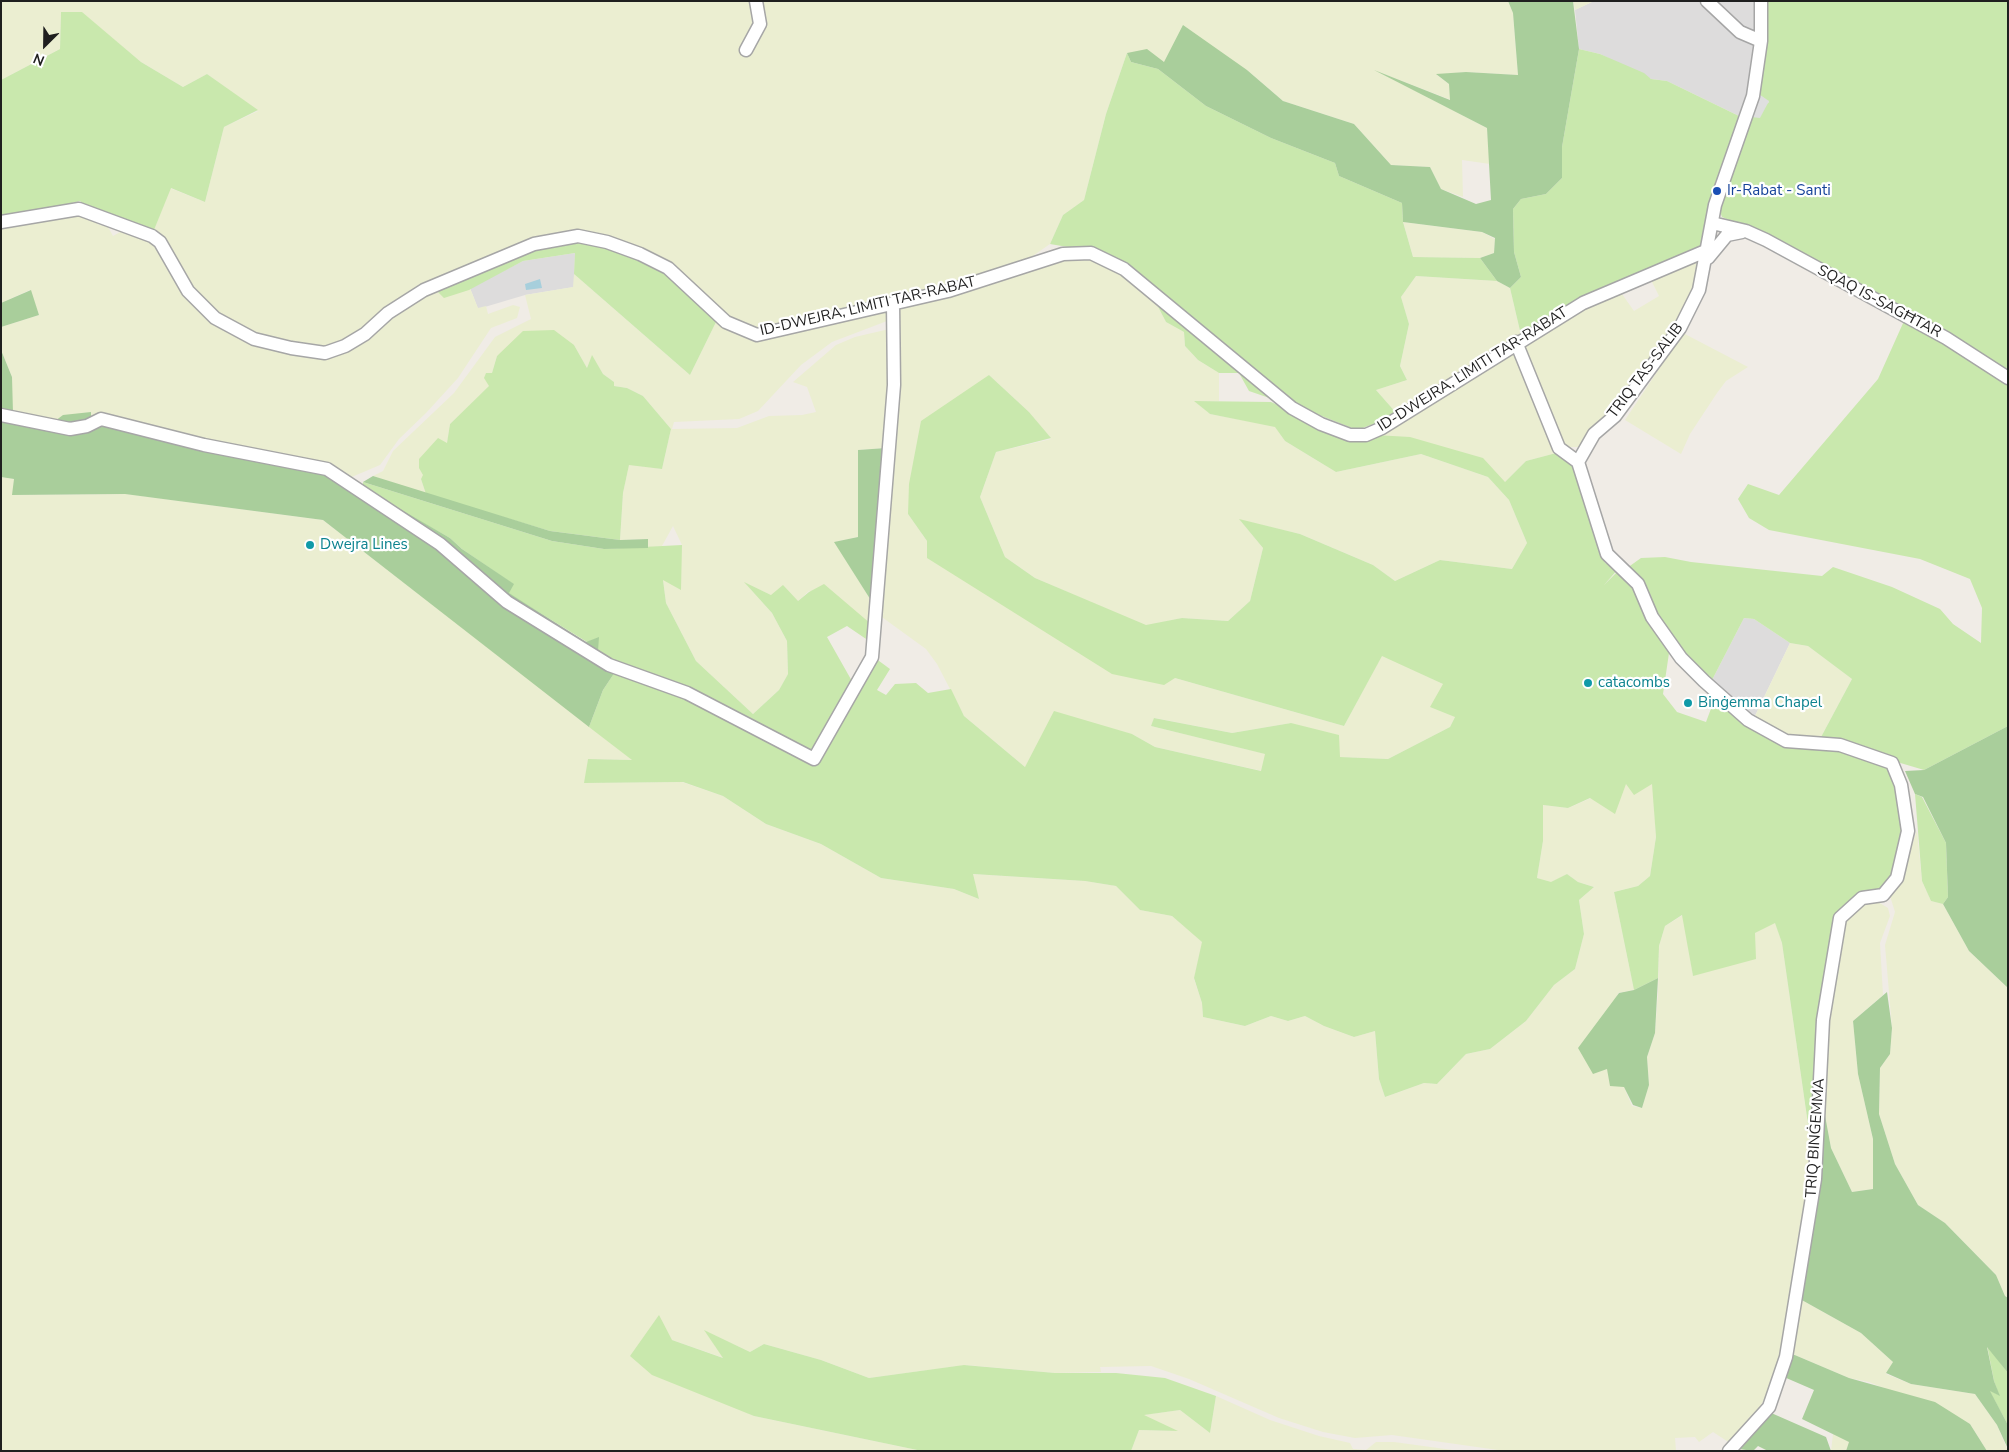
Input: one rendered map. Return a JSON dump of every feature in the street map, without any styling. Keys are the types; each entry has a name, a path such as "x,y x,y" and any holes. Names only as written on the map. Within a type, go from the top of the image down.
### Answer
{"street":[{"path":"746,50 760,24 756,1"},
{"path":"1707,1 1740,32 1761,42"},
{"name":"TRIQ TAS-SALIB","path":"1578,462 1594,434 1616,416 1680,328 1699,290 1707,256 1715,205 1753,96 1761,42 1761,1"},
{"name":"ID-DWEJRA, LIMITI TAR-RABAT","path":"1,222 79,209 152,236 160,242 188,291 215,318 254,340 325,353 345,346 365,334 388,313 440,283 534,244 578,236 607,242 640,254 668,268 726,322 757,335 948,291 1063,254 1091,254 1124,269 1292,408 1321,424 1350,435 1366,435 1382,428 1516,342 1583,303 1707,256"},
{"name":"SQAQ IS-SAGĦTAR","path":"1712,223 1746,231 1946,338 2008,378"},
{"path":"1707,256 1727,235 1746,231"},
{"path":"1,415 70,429 87,426 101,419 204,445 327,469 440,544 507,602 609,666 688,694 814,758 872,657 894,385 892,303"},
{"path":"1516,342 1559,448 1578,462"},
{"name":"TRIQ BINĠEMMA","path":"1578,462 1607,554 1638,584 1652,617 1681,658 1704,681 1748,720 1786,741 1840,745 1892,763 1901,784 1908,831 1897,878 1883,895 1862,898 1840,918 1823,1020 1815,1179 1786,1357 1768,1407 1729,1451"}],"shaded area":[{"path":"1594,1 1757,1 1756,44 1746,103 1741,117 1667,81 1651,79 1600,54 1579,49 1575,10"},
{"path":"1760,95 1769,101 1760,118 1751,117"},
{"path":"575,253 574,287 525,295 478,309 470,288 523,261"},
{"path":"1744,618 1754,619 1790,643 1754,718 1711,682"}],"green space":[{"path":"1,1 1508,1 1513,13 1518,75 1466,72 1437,75 1449,84 1451,100 1381,73 1487,128 1490,164 1462,160 1463,197 1441,189 1430,167 1391,165 1354,124 1283,101 1247,70 1164,62 1127,53 1106,114 1084,200 1063,215 1050,244 1027,260 941,289 758,330 736,322 707,301 679,271 534,239 482,259 432,282 354,337 323,348 256,336 218,315 190,288 159,232 154,230 170,188 205,202 224,127 258,111 207,74 183,87 141,62 81,12 61,12 60,49 1,80"},
{"path":"1508,1 1573,1 1579,49 1562,147 1562,178 1546,194 1521,199 1513,209 1514,252 1521,277 1510,288 1497,281 1480,258 1494,253 1495,238 1482,232 1403,222 1402,203 1339,176 1335,163 1271,138 1206,106 1158,69 1131,62 1127,53 1147,49 1164,62 1183,25 1247,70 1283,101 1354,124 1391,165 1430,167 1441,189 1476,204 1491,200 1487,128 1374,70 1450,100 1449,84 1436,74 1466,72 1518,75 1513,13"},
{"path":"1573,1 1594,1 1575,10"},
{"path":"1766,1 2008,1 2008,372 1750,229 1722,217 1718,206 1751,117 1769,102 1760,95"},
{"path":"61,12 82,12 141,62 183,87 207,74 258,110 224,127 205,202 171,188 154,230 129,224 87,207 80,201 18,216 1,216 1,80 60,49"},
{"path":"1579,49 1600,54 1644,73 1651,79 1667,81 1741,117 1702,249 1521,335 1510,288 1521,277 1514,252 1513,209 1521,199 1546,194 1562,178 1562,147"},
{"path":"1127,53 1131,62 1158,69 1206,106 1271,138 1335,163 1339,176 1402,203 1403,222 1413,257 1480,258 1497,281 1416,276 1401,297 1409,324 1400,366 1407,380 1376,390 1398,415 1357,430 1304,409 1289,401 1103,253 1050,244 1063,215 1084,200 1106,114"},
{"path":"68,214 85,215 99,221 97,224 108,227 113,236 122,231 152,241 211,322 312,355 378,330 406,306 435,289 470,288 478,308 486,306 488,314 513,305 520,307 517,318 491,328 458,378 399,439 380,465 347,479 314,459 303,461 91,421 91,413 55,421 12,413 12,377 1,350 1,327 39,315 30,290 1,303 1,226"},
{"path":"1403,222 1482,232 1495,239 1494,253 1480,258 1413,257"},
{"path":"583,240 623,251 667,271 705,311 717,320 690,375 574,274 575,253 523,261 469,290 444,298 435,289 531,248"},
{"path":"1090,256 1116,267 1153,297 1166,322 1184,332 1185,346 1198,360 1219,373 1219,401 1195,401 1210,414 1275,426 1285,441 1336,472 1421,454 1488,477 1509,500 1527,543 1512,569 1440,560 1395,581 1373,565 1300,534 1240,520 1263,548 1250,601 1228,621 1182,618 1146,626 1035,578 1005,557 980,497 996,452 1051,439 1029,412 989,375 908,514 927,541 1175,678 1344,726 1382,655 1443,684 1455,717 1450,727 1388,759 1339,757 1291,723 1232,733 1155,718 1151,726 1266,754 1262,771 1155,747 1132,734 1025,767 964,716 937,664 926,649 879,615 895,312 901,303 1053,261"},
{"path":"1699,259 1695,283 1677,319 1646,370 1580,447 1562,447 1560,452 1526,461 1505,482 1375,435 1577,312 1622,294 1634,311 1659,296 1651,280"},
{"path":"574,274 690,375 717,320 750,337 886,309 887,321 832,342 801,365 758,411 739,419 674,422 672,429 737,428 769,416 802,415 816,412 807,387 793,382 836,345 855,337 885,330 889,331 890,382 886,448 858,450 858,537 835,542 872,602 871,624 809,591 798,601 771,595 745,583 772,613 787,641 788,674 779,690 753,714 696,661 666,603 663,580 682,545 673,526 662,546 648,548 647,539 620,540 623,493 629,464 662,469 671,429 643,396 627,388 614,386 614,382 603,374 592,356 587,368 574,345 497,356 492,373 486,374 485,378 490,386 450,424 447,444 421,479 426,494 373,476 383,471 393,451 454,393 495,337 531,319 525,295 573,287"},
{"path":"1416,276 1497,281 1510,288 1521,335 1415,400 1398,415 1376,390 1407,380 1400,366 1409,324 1401,297"},
{"path":"31,290 39,315 1,327 1,303"},
{"path":"1153,297 1281,402 1249,391 1239,373 1219,373 1198,360 1185,346 1184,332 1166,322"},
{"path":"1904,321 1942,340 2008,383 2008,726 1924,770 1820,739 1852,679 1808,646 1790,643 1754,619 1744,618 1711,682 1696,668 1657,621 1627,568 1641,558 1665,557 1691,562 1822,576 1833,567 1892,587 1940,609 1953,624 1981,643 1982,608 1970,579 1920,559 1769,530 1749,518 1738,499 1748,484 1779,495 1878,379"},
{"path":"554,330 574,345 587,368 592,355 603,374 614,382 614,386 627,388 643,396 671,429 662,469 629,465 623,493 620,540 550,531 426,494 421,479 423,475 419,468 419,459 438,438 447,443 450,424 489,386 484,378 486,373 492,373 497,356 523,331"},
{"path":"1683,333 1748,367 1726,381 1690,434 1681,454 1625,420"},
{"path":"1,350 12,377 13,413 55,421 63,415 91,412 91,420 159,429 303,461 314,459 450,538 462,549 514,584 509,593 586,642 599,637 598,651 619,666 603,690 589,727 323,520 125,494 12,495 14,479 1,477"},
{"path":"989,375 1029,412 1051,438 996,452 980,497 1005,557 1035,578 1146,625 1182,618 1228,621 1250,601 1263,548 1239,519 1300,534 1373,565 1395,581 1440,560 1512,569 1527,543 1509,500 1488,477 1421,454 1336,472 1285,441 1275,427 1210,414 1194,401 1271,402 1353,438 1375,435 1410,437 1483,458 1505,482 1526,461 1560,452 1575,465 1605,563 1619,568 1604,585 1619,570 1631,585 1669,653 1663,694 1677,712 1706,722 1715,698 1747,726 1890,766 1899,796 1904,832 1891,880 1878,892 1839,915 1812,1152 1782,943 1775,923 1755,933 1756,959 1693,976 1682,915 1665,926 1659,946 1658,978 1634,990 1614,892 1638,886 1650,876 1656,837 1652,784 1634,795 1626,784 1615,814 1590,798 1568,808 1543,805 1543,841 1537,878 1551,882 1567,874 1578,882 1594,887 1579,900 1584,934 1575,969 1554,985 1526,1021 1490,1049 1466,1054 1437,1084 1424,1083 1385,1097 1379,1079 1375,1031 1354,1037 1324,1026 1305,1016 1288,1021 1271,1016 1245,1026 1203,1017 1202,1003 1194,978 1202,942 1172,916 1140,910 1116,886 1085,881 973,874 979,899 954,889 881,878 821,844 766,824 723,796 683,782 584,783 588,759 632,760 589,727 603,690 619,666 598,651 598,638 587,642 508,593 513,584 462,549 450,538 363,489 363,482 552,541 604,549 682,545 681,590 663,580 666,603 696,661 753,714 779,690 788,674 787,641 772,613 744,582 771,595 783,585 798,601 809,592 824,584 871,624 869,641 847,626 827,637 857,690 875,658 890,669 877,690 886,695 895,684 916,683 928,693 951,689 964,716 1025,767 1054,711 1132,734 1155,747 1261,771 1265,754 1151,726 1154,718 1232,733 1291,723 1339,735 1340,757 1388,759 1450,727 1455,717 1430,707 1443,684 1382,656 1344,726 1175,678 1164,685 1112,674 927,558 927,541 908,514 909,484 921,421"},
{"path":"886,448 872,602 834,542 858,537 858,450"},
{"path":"373,476 550,531 620,540 648,539 648,548 604,549 552,541 363,482"},
{"path":"1,477 14,479 13,495 127,494 323,520 633,760 588,759 585,783 682,782 723,796 766,824 821,844 881,878 954,889 979,899 972,874 1085,881 1116,886 1140,910 1172,916 1203,942 1194,979 1202,1003 1203,1017 1245,1026 1271,1016 1288,1021 1305,1016 1324,1026 1354,1037 1375,1031 1379,1079 1385,1097 1424,1083 1437,1084 1466,1054 1490,1049 1526,1021 1554,985 1575,969 1584,934 1579,900 1594,887 1598,888 1578,882 1567,874 1551,883 1537,878 1543,841 1543,805 1568,808 1626,783 1653,784 1656,837 1650,876 1638,886 1614,892 1634,990 1618,993 1607,1069 1624,1087 1632,1106 1642,1108 1649,1085 1647,1057 1655,1033 1659,946 1665,926 1683,915 1693,976 1755,933 1775,922 1782,943 1812,1152 1806,1204 1779,1358 1769,1390 1759,1409 1749,1418 1730,1443 1713,1432 1699,1442 1695,1437 1675,1438 1676,1451 1505,1451 1392,1435 1355,1438 1323,1432 1279,1418 1189,1379 1151,1366 1100,1367 1101,1372 1055,1373 966,1365 869,1378 821,1360 764,1344 750,1352 705,1331 724,1358 672,1340 630,1356 754,1416 922,1451 1,1451"},
{"path":"1790,643 1808,646 1852,679 1820,739 1786,735 1754,718"},
{"path":"2008,726 2008,988 1969,951 1943,904 1948,897 1946,843 1923,797 1915,794 1905,771 1924,770"},
{"path":"1915,794 1922,797 1946,843 1948,897 1943,904 1931,901 1922,881"},
{"path":"1917,830 1922,881 1931,901 1943,904 1969,951 2008,988 2008,1298 2005,1296 1996,1275 1945,1223 1918,1205 1895,1164 1879,1114 1880,1068 1890,1054 1892,1028 1885,945 1895,912 1890,896 1899,886"},
{"path":"1865,901 1878,902 1888,908 1890,916 1880,943 1883,995 1853,1021 1858,1074 1873,1139 1873,1189 1852,1192 1831,1148 1822,1099 1825,1051 1842,924"},
{"path":"1658,978 1655,1033 1647,1057 1649,1085 1642,1108 1633,1105 1624,1087 1610,1086 1607,1069 1593,1074 1578,1048 1619,993 1634,990"},
{"path":"1887,992 1892,1028 1890,1054 1880,1068 1879,1114 1895,1164 1918,1205 1945,1223 1996,1275 2005,1296 2008,1298 2008,1373 1987,1347 1994,1381 2000,1396 1990,1391 2008,1425 2008,1449 1997,1425 1975,1394 1911,1384 1886,1373 1893,1362 1861,1333 1800,1299 1822,1099 1831,1148 1852,1192 1873,1189 1873,1139 1858,1074 1853,1021"},
{"path":"1800,1299 1861,1333 1893,1362 1886,1374 1911,1384 1975,1394 1997,1425 2008,1451 1987,1451 1970,1424 1869,1382 1849,1378 1790,1353"},
{"path":"659,1315 672,1340 723,1358 704,1330 750,1352 764,1344 821,1360 869,1378 964,1365 1055,1373 1116,1373 1165,1378 1216,1396 1210,1433 1180,1410 1144,1415 1178,1431 1139,1430 1131,1451 922,1451 754,1416 652,1375 630,1356"},
{"path":"1987,1345 2008,1373 2008,1425 1989,1390 1999,1395 1994,1381"},
{"path":"1790,1353 1849,1378 1935,1402 1970,1424 1987,1451 1846,1451 1849,1442 1802,1419 1814,1390 1784,1377"},
{"path":"1216,1396 1270,1420 1319,1436 1350,1443 1353,1449 1366,1450 1376,1442 1394,1442 1460,1451 1131,1451 1139,1430 1176,1431 1142,1415 1180,1410 1210,1433"},
{"path":"1769,1412 1826,1437 1831,1451 1768,1451 1758,1446 1753,1451 1739,1449"},
{"path":"1833,1434 1850,1442 1846,1451 1831,1451"}],"water":[{"path":"540,279 542,288 526,290 525,284"}],"place":[{"name":"Ir-Rabat - Santi","path":"1717,191"},
{"name":"Dwejra Lines","path":"310,545"},
{"name":"catacombs","path":"1588,683"},
{"name":"Binġemma Chapel","path":"1688,703"}]}
